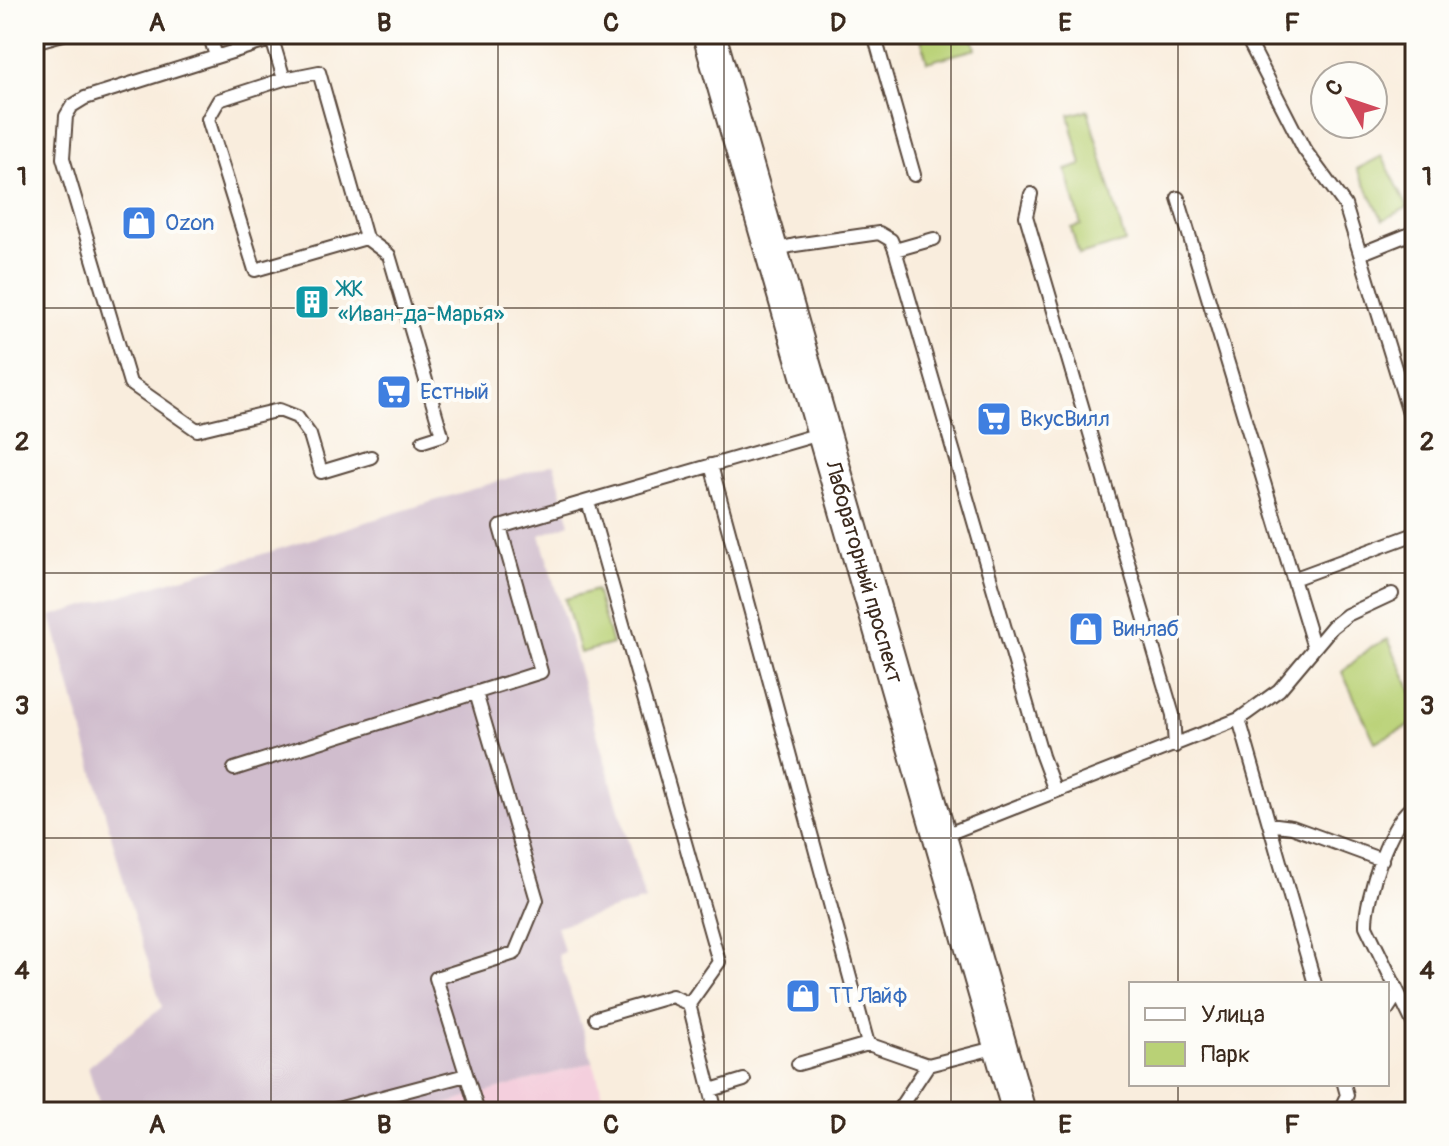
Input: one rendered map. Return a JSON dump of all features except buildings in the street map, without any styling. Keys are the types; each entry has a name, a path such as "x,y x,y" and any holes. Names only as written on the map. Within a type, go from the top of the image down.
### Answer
{"street":[{"name":"Лабораторный проспект","path":"709,34 1019,1112"}],"lane":[{"path":"34,42 63,34"},
{"path":"209,34 216,56"},
{"path":"289,34 85,98 72,106 66,116 63,158 130,383 197,430 279,410 297,417 310,435 321,472 371,457"},
{"path":"874,34 914,175"},
{"path":"1245,34 1304,149 1345,205 1415,433"},
{"path":"272,39 284,79"},
{"path":"366,238 255,270 208,119 219,100 284,79 319,72 366,238 389,255 442,435 423,441"},
{"path":"1031,194 1026,216 1173,715 1175,746"},
{"path":"1178,198 1314,648"},
{"path":"1360,254 1415,232"},
{"path":"771,251 879,233 891,240 1042,756 1055,791"},
{"path":"895,250 934,239"},
{"path":"234,769 541,672 500,527 823,433"},
{"path":"711,465 868,1044"},
{"path":"588,501 719,962 689,1004 716,1112"},
{"path":"1293,579 1415,534"},
{"path":"940,837 1239,719 1279,690 1332,627 1347,615 1392,594"},
{"path":"476,693 537,900 515,953 436,978 478,1112"},
{"path":"1239,719 1314,982"},
{"path":"1415,805 1394,827 1365,909 1366,926 1415,1027"},
{"path":"1269,824 1292,827 1382,860"},
{"path":"1389,1007 1398,993"},
{"path":"596,1018 672,996 689,1004"},
{"path":"798,1064 868,1044 928,1065 1001,1046"},
{"path":"897,1112 928,1065"},
{"path":"326,1112 466,1075"},
{"path":"711,1090 744,1080"},
{"path":"1339,1112 1348,1088"}],"shaded area":[{"path":"554,464 570,524 540,535 645,900 557,926 564,952 558,955 593,1062 418,1112 102,1112 88,1067 162,1007 128,897 51,616"},
{"path":"593,1062 608,1112 418,1112"}],"green space":[{"path":"920,34 972,34 976,49 927,62"},
{"path":"1088,110 1125,242 1079,255 1071,228 1081,225 1066,170 1082,165 1069,115"},
{"path":"1382,156 1408,207 1383,220 1357,169"},
{"path":"596,590 612,644 580,653 565,599"},
{"path":"1388,639 1415,699 1415,723 1375,742 1342,672 1371,647"}],"place":[{"name":"Ozon","path":"139,223"},
{"name":"ЖК «Иван-да-Марья»","path":"312,302"},
{"name":"Естный","path":"394,392"},
{"name":"ВкусВилл","path":"994,419"},
{"name":"Винлаб","path":"1086,629"},
{"name":"ТТ Лайф","path":"803,996"}]}
